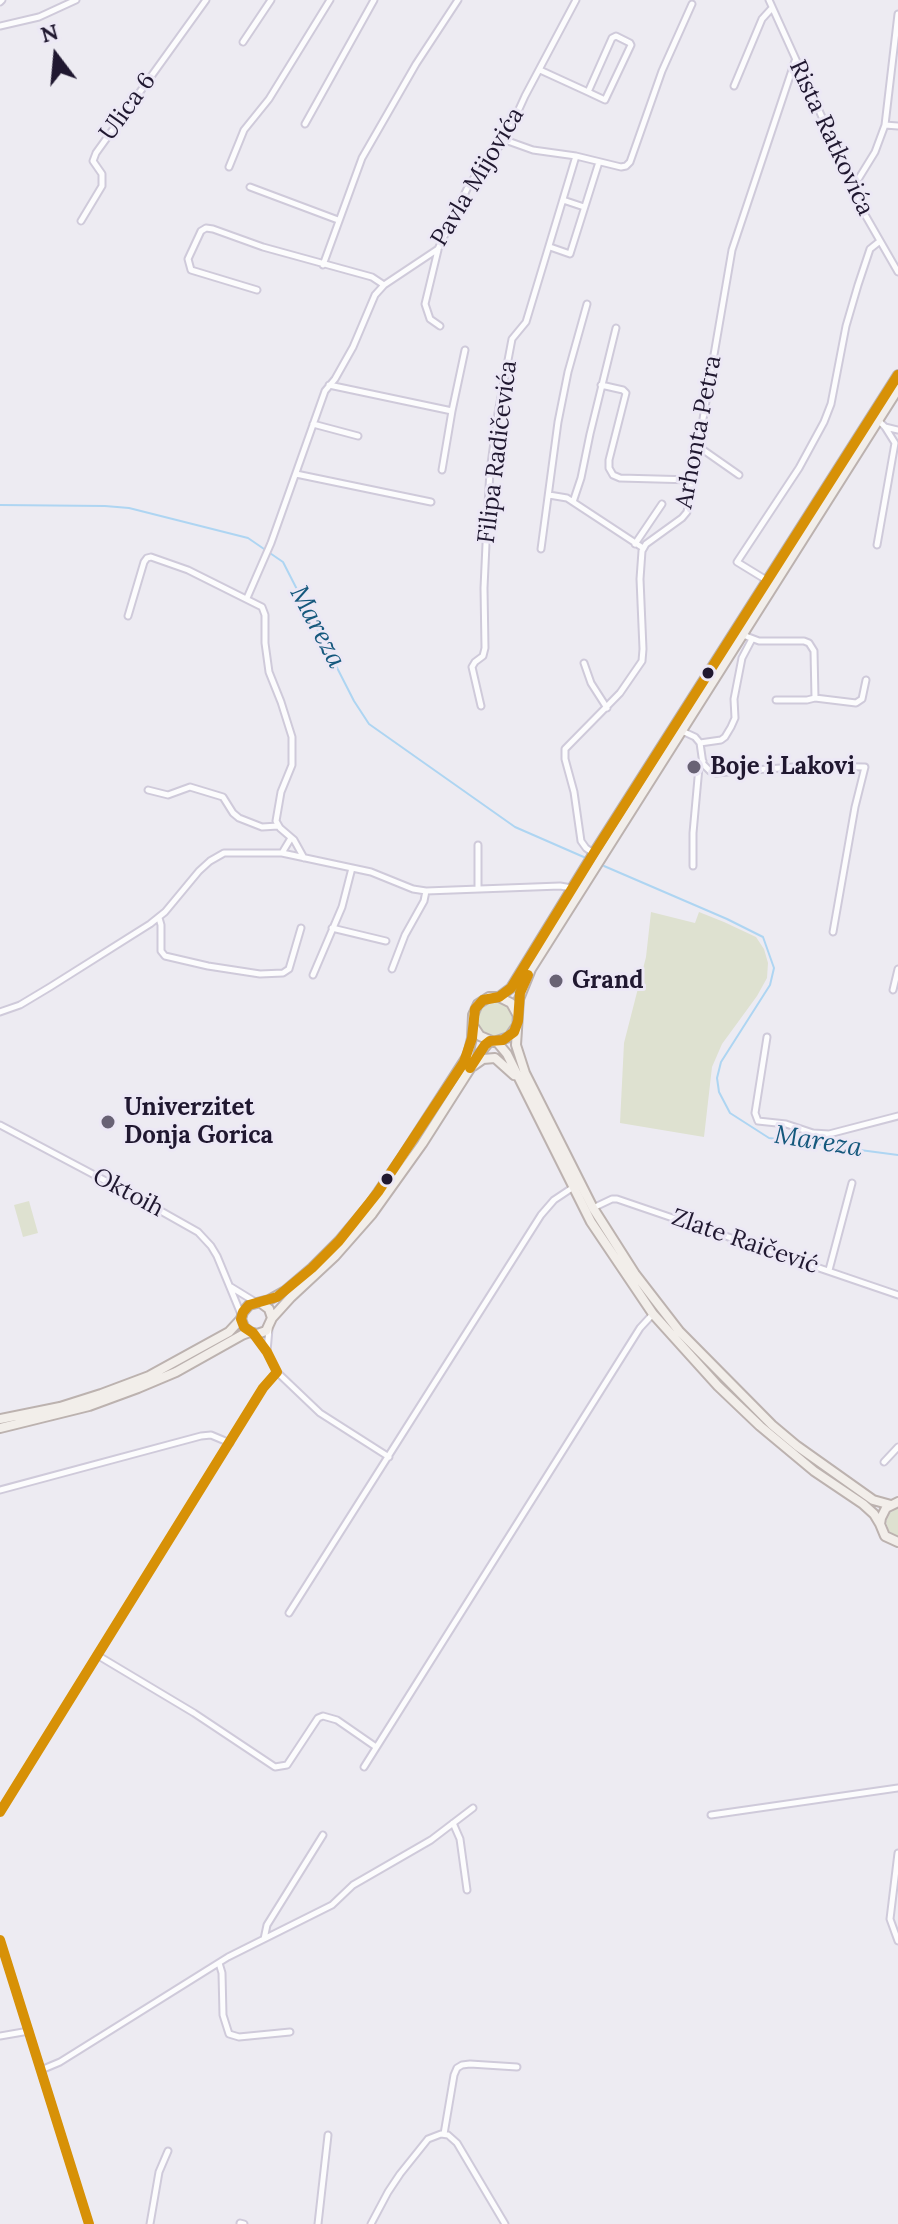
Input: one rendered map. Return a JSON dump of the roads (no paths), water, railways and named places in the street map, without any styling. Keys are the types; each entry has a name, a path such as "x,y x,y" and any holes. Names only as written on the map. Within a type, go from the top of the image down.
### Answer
{"main road":[{"path":"499,997 511,988 898,375"},
{"path":"894,1504 873,1500 831,1472 772,1425 679,1331 593,1208 519,1059 516,1045 520,993 531,969 682,731 748,637 882,424 898,389"},
{"path":"0,1419 60,1407 131,1383 222,1337 249,1305 277,1297 339,1241 371,1203 464,1062 478,1004 489,997 499,997 511,1003 517,1015"},
{"path":"473,1026 480,1036 494,1042 507,1054 572,1188 606,1247 653,1314 740,1408 814,1471 866,1507 874,1514 885,1536 898,1542"},
{"path":"0,1428 89,1406 176,1372 242,1335 262,1333 291,1297 335,1256 372,1214 483,1048 509,1037 517,1026"},
{"path":"469,1068 492,1057 499,1059 511,1074 518,1077"},
{"path":"259,1303 269,1309 271,1322"},
{"path":"241,1317 244,1327 252,1333"},
{"path":"880,1524 883,1513 894,1504"}],"street":[{"path":"0,26 39,17 76,0"},
{"name":"Ulica 6","path":"81,221 102,186 102,174 93,161 96,153 206,0"},
{"path":"243,42 271,0"},
{"path":"229,167 244,130 269,99 330,0"},
{"path":"305,124 374,0"},
{"path":"323,265 362,158 416,64 458,0"},
{"name":"Pavla Mijovića","path":"247,598 271,543 325,391 353,347 377,293 438,249 467,189 480,168 505,140 576,0"},
{"name":"Rista Ratkovića","path":"769,0 860,206 898,272"},
{"path":"505,140 533,150 626,166 662,71 692,4"},
{"path":"734,86 762,19 772,8"},
{"path":"852,184 875,152 885,125 898,14"},
{"path":"540,70 605,100 630,43 616,36 612,38 588,92"},
{"name":"Arhonta Petra","path":"643,548 685,515 732,250 795,61"},
{"path":"885,125 898,126"},
{"name":"Filipa Radičevića","path":"481,706 472,667 483,656 485,648 486,537 496,425 512,339 526,322 576,156"},
{"path":"549,247 570,254 599,162"},
{"path":"250,187 338,220"},
{"path":"563,200 584,207"},
{"path":"257,290 191,270 188,259 201,231 211,228 263,247 372,277 384,285"},
{"path":"768,581 737,562 799,468 824,422 831,404 846,326 858,285 870,249 880,241"},
{"path":"438,249 425,304 430,319 440,326"},
{"path":"541,549 558,422 587,304"},
{"path":"573,502 616,328"},
{"path":"442,470 465,350"},
{"path":"329,385 452,411"},
{"path":"601,385 626,393 609,460 613,475 620,478 693,480"},
{"path":"313,424 358,436"},
{"path":"882,424 898,430"},
{"path":"877,545 895,445 882,424"},
{"path":"699,447 739,475"},
{"path":"296,474 431,502"},
{"path":"549,495 567,498 643,548 640,579 642,661 627,685 567,746 564,753 574,792 581,841 594,853"},
{"path":"635,544 662,504"},
{"path":"128,616 144,562 151,557 188,570 259,604 264,610 269,672 292,737 292,765 276,817 278,826 291,838 304,858"},
{"path":"700,743 721,740 731,727 748,637 809,643 814,651 815,698"},
{"path":"584,663 591,683 607,708"},
{"path":"776,700 815,698 859,702 866,680"},
{"path":"682,731 700,743 703,761 710,771 722,774 806,766 865,767 833,932"},
{"path":"693,866 699,766 703,761"},
{"path":"148,790 168,795 186,787 204,791 223,797 239,818 262,827 278,826"},
{"path":"282,853 291,838"},
{"path":"478,845 478,889"},
{"path":"0,1012 20,1005 159,918 199,871 218,856 234,852 282,853 352,868 426,891 560,886 573,889"},
{"path":"313,975 342,907 352,868"},
{"path":"392,969 426,891"},
{"path":"159,918 161,951 165,956 260,974 283,973 289,969 301,928"},
{"path":"332,928 386,941"},
{"path":"893,990 898,969"},
{"path":"767,1037 755,1113 758,1121 829,1134 898,1116"},
{"name":"Oktoih","path":"0,1125 194,1229 215,1251 241,1317"},
{"path":"829,1270 852,1183"},
{"path":"289,1613 541,1215 554,1200 572,1188"},
{"name":"Zlate Raičević","path":"593,1208 617,1199 898,1295"},
{"path":"231,1287 259,1303"},
{"path":"364,1767 640,1328 653,1314"},
{"path":"267,1352 271,1322"},
{"path":"252,1333 277,1372 320,1413 389,1457"},
{"path":"0,1812 266,1384 277,1372"},
{"path":"0,1490 201,1436 211,1435 230,1443"},
{"path":"884,1462 898,1447"},
{"path":"97,1655 275,1767 287,1765 318,1718 323,1716 337,1720 376,1747"},
{"path":"711,1815 898,1788"},
{"path":"41,2070 60,2062 219,1963 332,1905 353,1885 431,1840 473,1808"},
{"path":"453,1823 460,1839 467,1890"},
{"path":"264,1939 267,1925 323,1835"},
{"path":"898,1853 890,1919 898,1941"},
{"path":"0,1940 89,2224"},
{"path":"219,1963 223,2015 229,2034 239,2037 290,2032"},
{"path":"0,2036 29,2031"},
{"path":"444,2134 457,2068 470,2064 517,2067"},
{"path":"371,2224 388,2192 422,2146 432,2137 444,2134 457,2143 505,2224"},
{"path":"318,2224 328,2135"},
{"path":"150,2224 159,2172 168,2151"}],"waterway":[{"name":"Mareza","path":"0,505 129,508 248,538 283,562 354,701 369,724 515,827 586,858"},
{"name":"Mareza","path":"604,866 763,937 774,968 770,985 721,1062 717,1078 719,1092 730,1113 769,1138 898,1155"}],"place":[{"name":"Boje i Lakovi","path":"694,767"},
{"name":"Grand","path":"556,981"},
{"name":"Univerzitet Donja Gorica","path":"108,1122"}]}
